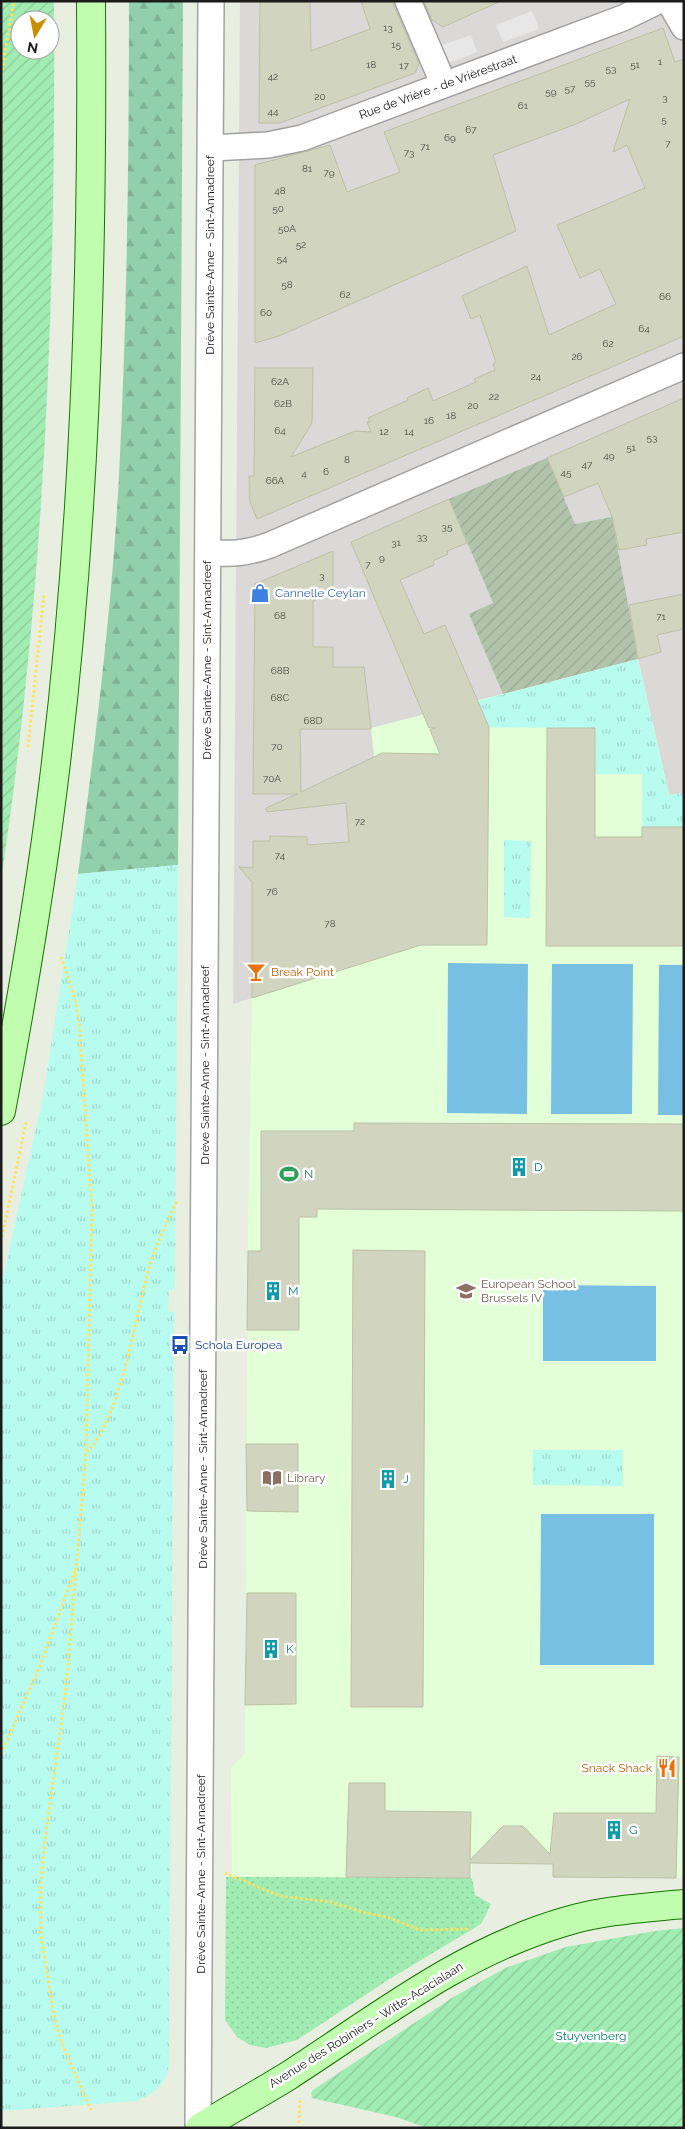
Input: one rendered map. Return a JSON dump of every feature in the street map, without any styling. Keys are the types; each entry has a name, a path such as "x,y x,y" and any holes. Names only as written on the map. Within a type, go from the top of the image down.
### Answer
{"main road":[{"path":"1,1111 49,817 76,536 88,325 92,125 91,1"},
{"name":"Avenue des Robiniers - Witte-Acacialaan","path":"199,2128 287,2076 439,1977 496,1946 567,1921 637,1909 684,1904"}],"street":[{"name":"Drève Sainte-Anne - Sint-Annadreef","path":"199,2128 212,1"},
{"path":"408,1 444,86"},
{"name":"Rue de Vrière - de Vrièrestraat","path":"211,148 286,142 444,86 623,18 658,1"},
{"path":"668,1 684,27"},
{"path":"208,552 238,554 270,545 684,366"}],"path":[{"path":"1,75 14,1"},
{"path":"1,108 1,151"},
{"path":"28,748 44,588"},
{"path":"61,956 75,998 79,1021 91,1181 86,1453 66,1688 44,1848 41,1883 41,1936 54,2015 61,2041 91,2110"},
{"path":"86,1453 98,1438 113,1407 151,1263 179,1196"},
{"path":"1,1754 33,1683 78,1562"},
{"path":"220,1870 232,1878 280,1896 331,1902 366,1913 387,1917 420,1930 472,1929"},
{"path":"298,2096 301,2101 299,2122"}],"shaded area":[{"path":"240,1 684,1 684,793 669,795 638,659 478,701 398,871 304,982 233,1004"},
{"path":"532,11 539,29 503,42 496,25"},
{"path":"471,35 477,52 449,63 442,45"},
{"path":"547,458 575,524 612,517 638,659 503,694 469,614 493,603 449,499"},
{"name":"European School Brussels IV","path":"638,659 669,795 684,793 684,1878 553,1877 553,1855 534,1855 534,1864 490,1864 490,1855 472,1855 472,1878 232,1877 231,1768 245,1753 248,1237 252,998 413,947 374,757 371,728"},
{"path":"448,963 528,964 527,1114 447,1113"},
{"path":"552,964 633,964 632,1114 551,1114"},
{"path":"659,965 684,965 684,1115 658,1115"},
{"path":"543,1285 656,1286 656,1361 543,1361"},
{"path":"541,1514 654,1514 654,1665 540,1665"}],"green space":[{"path":"1,1 54,1 54,10 10,10 10,60 54,60 53,221 45,441 38,551 16,771 1,880"},
{"path":"129,1 183,1 178,865 78,874 97,725 119,476 127,239"},
{"path":"638,659 669,795 684,793 684,827 642,827 642,774 595,774 595,728 441,727 478,701"},
{"path":"504,840 531,841 530,918 504,917"},
{"path":"178,865 175,1289 169,1290 168,1311 174,1312 169,2065 168,2072 158,2088 136,2101 1,2111 1,1287 43,1096 78,874"},
{"path":"533,1450 623,1450 623,1486 533,1485"},
{"path":"226,1877 472,1878 475,1895 491,1904 481,1924 388,1980 297,2040 266,2048 250,2045 237,2037 225,2020"},
{"name":"Stuyvenberg","path":"684,1928 684,2128 427,2128 396,2117 312,2098 311,2093 313,2090 452,1998 505,1968 566,1947 655,1931"}],"building":[{"path":"260,1 310,1 311,51 370,29 361,1 392,1 419,64 415,73 280,123 259,123"},
{"path":"424,1 501,1 443,27 432,20"},
{"path":"663,28 675,62 684,59 684,336 257,519 250,502 249,476 254,476 255,368 313,368 312,423 291,457 355,431 371,432 367,422 370,422 368,418 408,400 407,398 428,388 433,401 476,382 474,379 495,370 493,364 496,362 480,315 471,319 462,296 527,266 549,335 616,304 600,269 580,278 557,225 645,188 627,145 613,152 630,99 576,124 493,155 516,231 279,336 255,343 255,165 330,145 347,192 400,172 384,132"},
{"path":"684,398 684,532 646,539 647,545 619,550 612,517 598,483 564,497 547,458"},
{"path":"449,499 467,543 447,551 448,554 433,561 434,565 400,580 424,634 445,625 489,727 487,945 421,945 252,998 252,882 239,867 253,868 253,841 270,841 270,836 307,837 307,845 349,842 346,803 267,812 266,808 297,794 253,794 255,584 333,551 333,591 313,601 313,647 333,647 333,667 364,667 371,729 300,729 301,792 382,753 440,754 430,730 435,728 429,728 351,542"},
{"path":"684,594 684,629 657,635 661,652 638,659 629,605"},
{"path":"547,728 595,728 595,837 642,837 642,827 684,827 684,946 546,946"},
{"name":"D","path":"354,1123 684,1124 684,1211 317,1209 317,1217 299,1217 299,1330 247,1330 248,1251 261,1251 261,1131 354,1131"},
{"name":"J","path":"353,1250 425,1251 423,1707 351,1707"},
{"name":"Library","path":"246,1444 298,1444 298,1512 247,1511"},
{"name":"K","path":"247,1593 296,1593 296,1704 245,1705"},
{"name":"G","path":"657,1756 679,1757 676,1878 553,1877 553,1864 470,1863 470,1878 346,1877 349,1783 385,1783 385,1811 471,1812 470,1860 503,1826 523,1826 550,1854 554,1813 656,1813"}],"place":[{"name":"Cannelle Ceylan","path":"260,593"},
{"name":"Break Point","path":"256,972"},
{"name":"D","path":"519,1167"},
{"name":"N","path":"289,1174"},
{"name":"M","path":"273,1291"},
{"name":"European School Brussels IV","path":"466,1291"},
{"name":"Schola Europea","path":"180,1345"},
{"name":"Library","path":"272,1478"},
{"name":"J","path":"388,1479"},
{"name":"K","path":"271,1649"},
{"name":"Snack Shack","path":"667,1768"},
{"name":"G","path":"614,1830"}]}
